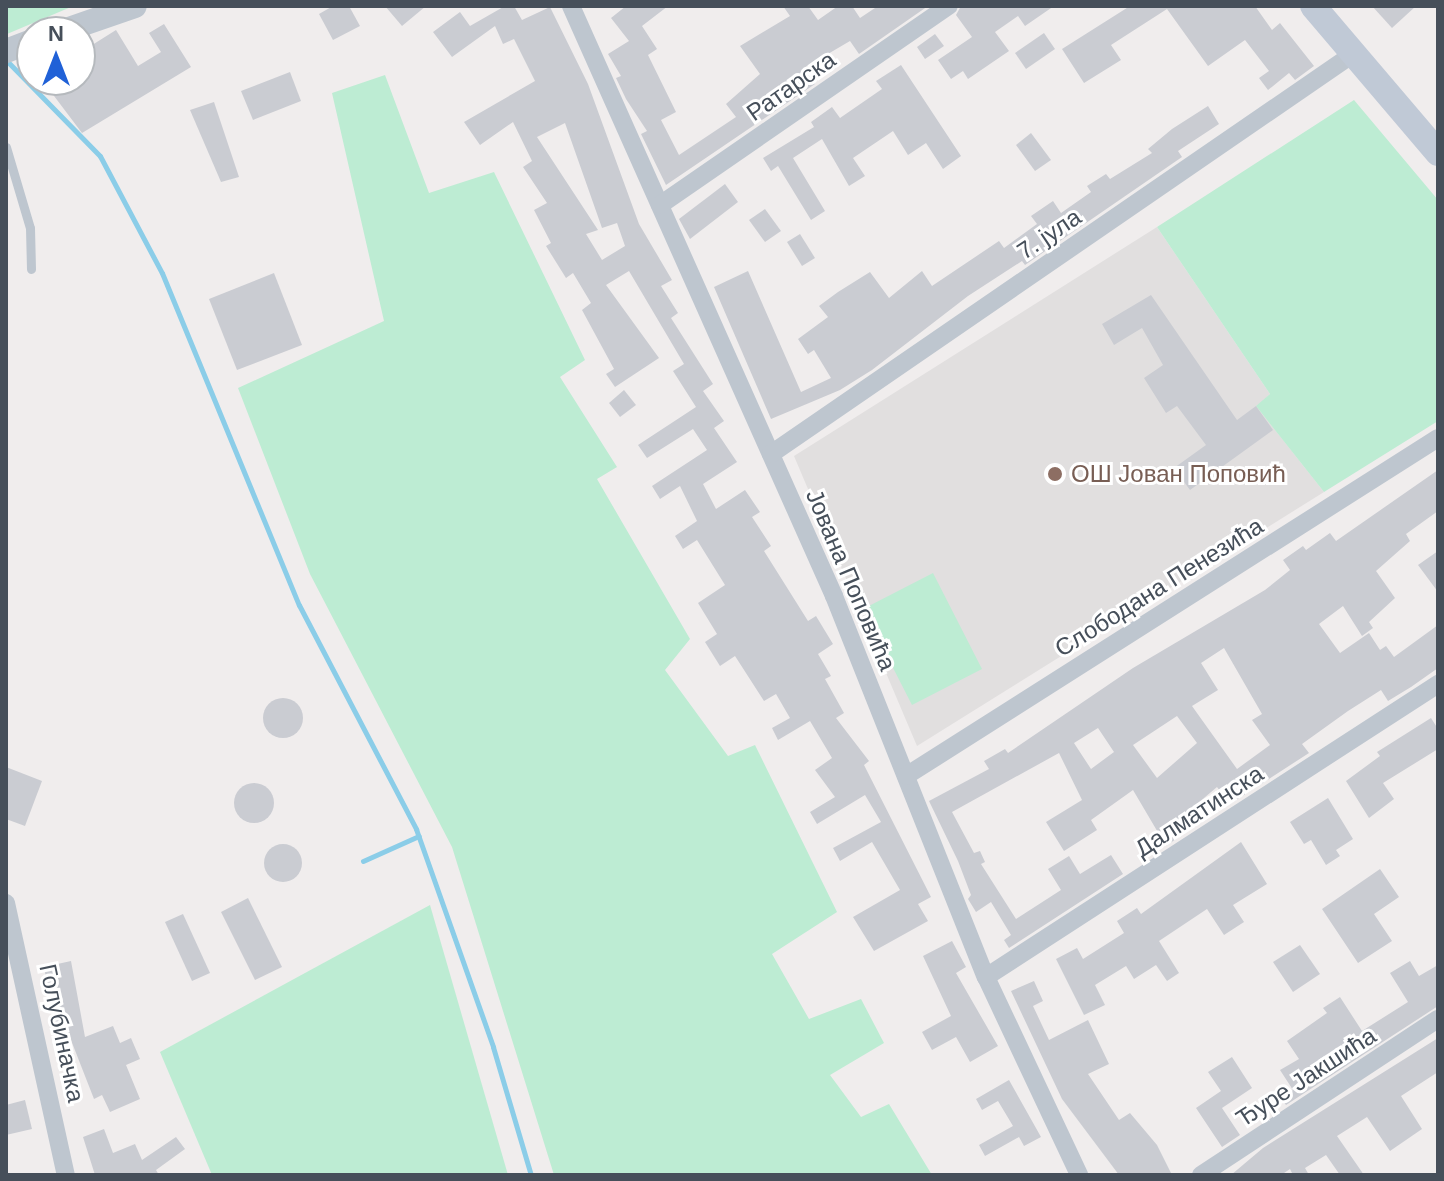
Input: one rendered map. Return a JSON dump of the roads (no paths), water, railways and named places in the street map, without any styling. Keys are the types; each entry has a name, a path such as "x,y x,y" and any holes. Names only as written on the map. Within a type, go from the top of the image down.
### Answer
{"main road":[{"path":"1313,6 1438,153"}],"street":[{"path":"84,14 135,6"},
{"name":"Јована Поповића","path":"571,6 771,454 906,776 986,977 1079,1175"},
{"name":"Ратарска","path":"660,205 949,6"},
{"name":"7. јула","path":"771,454 1353,54"},
{"name":"Слободана Пенезића","path":"906,776 1438,438"},
{"name":"Далматинска","path":"986,977 1438,684"},
{"name":"Голубиначка","path":"6,903 66,1175"},
{"name":"Ђуре Јакшића","path":"1201,1175 1438,1019"}],"lane":[{"path":"6,147 30,228 31,269"}],"waterway":[{"path":"6,60 100,156 162,273 299,605 416,829 493,1047 531,1175"},
{"path":"363,861 419,836"}],"place":[{"name":"ОШ Јован Поповић","path":"1055,474"}]}
